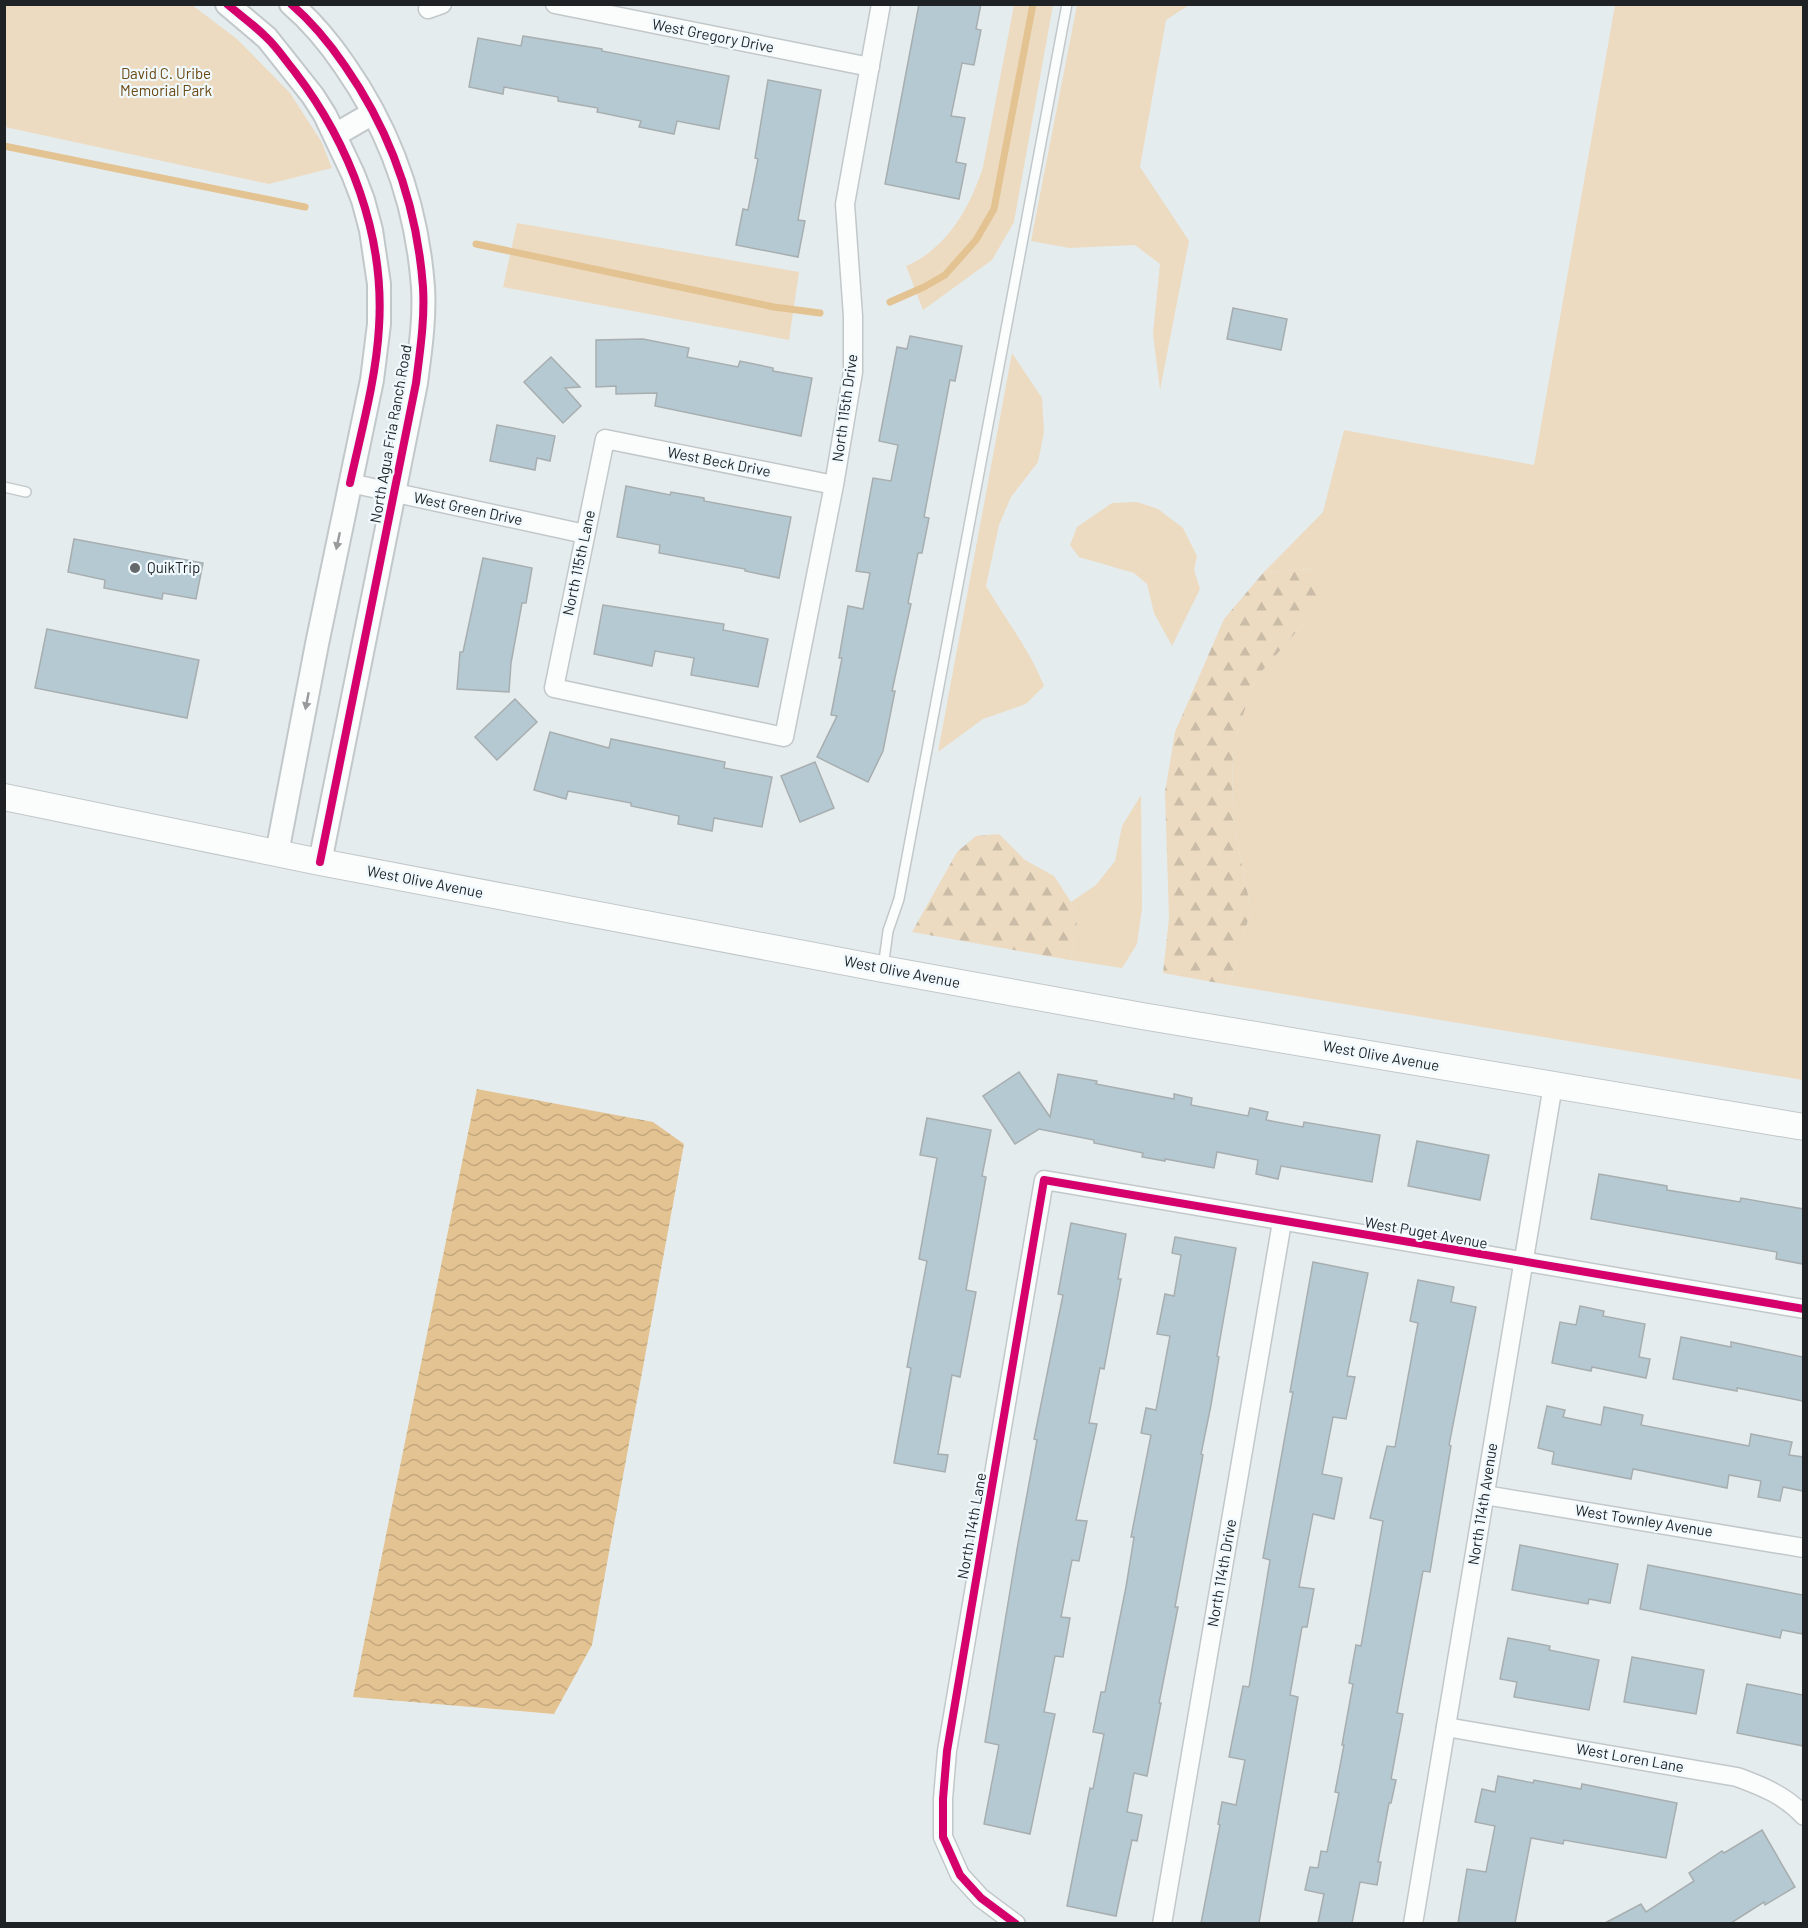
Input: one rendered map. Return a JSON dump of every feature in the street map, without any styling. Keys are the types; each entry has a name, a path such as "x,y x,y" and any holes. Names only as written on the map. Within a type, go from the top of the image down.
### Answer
{"main road":[{"name":"West Olive Avenue","path":"4,797 320,862 883,969 1142,1016 1803,1127"}],"street":[{"name":"North Agua Fria Ranch Road","path":"227,4 274,46 313,96 335,135 363,200 371,230 379,284 376,355 278,853"},
{"name":"North Agua Fria Ranch Road","path":"291,4 333,49 363,92 396,160 407,193 423,289 423,318 416,383 320,862"},
{"name":"West Gregory Drive","path":"555,4 870,67"},
{"name":"North 115th Drive","path":"554,688 784,737 834,485 853,372 853,316 845,204 881,4"},
{"path":"335,135 374,113"},
{"name":"West Beck Drive","path":"605,439 834,485"},
{"name":"North 115th Lane","path":"554,688 605,439"},
{"name":"West Green Drive","path":"350,483 585,534"},
{"name":"North 114th Avenue","path":"1413,1923 1553,1085"},
{"name":"West Puget Avenue","path":"1044,1180 1803,1309"},
{"name":"North 114th Lane","path":"1016,1923 981,1898 960,1875 943,1837 944,1774 1044,1180"},
{"name":"North 114th Drive","path":"1162,1923 1282,1222"},
{"name":"West Townley Avenue","path":"1485,1495 1803,1548"},
{"name":"West Loren Lane","path":"1446,1727 1737,1777 1760,1785 1792,1804 1803,1816"}],"lane":[{"path":"883,969 888,931 902,887 1067,4"},
{"path":"4,487 26,492"}],"green space":[{"name":"David C. Uribe Memorial Park","path":"5,4 192,5 237,39 290,93 321,141 332,168 269,184 5,127"},
{"path":"1014,5 1053,5 1014,222 992,260 923,310 906,266 934,249 945,237 964,211 978,182 983,167"},
{"path":"1077,5 1189,5 1166,20 1140,167 1189,241 1160,390 1153,334 1160,264 1135,245 1069,248 1031,241"},
{"path":"1615,5 1803,5 1803,1080 1229,985 1251,910 1232,815 1233,745 1255,679 1312,614 1314,569 1264,572 1323,512 1344,430 1534,465"},
{"path":"517,223 799,272 789,340 503,287"},
{"path":"1012,353 1042,398 1044,432 1038,462 1011,497 999,525 986,586 1025,647 1044,686 1026,704 983,719 938,752"},
{"path":"1137,502 1158,509 1183,528 1197,556 1194,570 1200,589 1172,646 1154,613 1147,584 1134,573 1079,557 1070,545 1077,527 1112,503"},
{"path":"1314,569 1322,585 1312,614 1255,679 1233,745 1232,815 1251,910 1229,985 1163,973 1169,918 1165,792 1175,732 1224,619 1264,572"},
{"path":"1141,795 1142,908 1137,944 1122,968 1070,960 1077,923 1071,902 1096,885 1115,861 1122,826"},
{"path":"999,834 1025,860 1054,876 1071,902 1077,923 1070,960 912,932 957,852 976,836"}],"water":[{"path":"477,1089 653,1122 684,1144 592,1645 554,1714 353,1697"}],"building":[{"path":"919,4 981,4 976,29 981,30 974,65 962,63 951,116 965,118 956,162 966,164 959,199 885,184"},
{"path":"523,36 602,49 602,51 729,76 719,129 677,121 674,134 639,127 641,121 597,112 598,108 558,101 558,97 504,87 503,94 469,87 478,38 521,46"},
{"path":"768,80 821,90 798,220 805,221 798,257 736,245 743,209 748,210 758,159 755,158"},
{"path":"1233,308 1287,319 1281,350 1227,339"},
{"path":"910,336 962,346 955,381 950,380 924,517 929,518 922,553 918,553 908,603 911,604 892,691 895,691 883,751 868,782 817,757 837,716 831,715 842,658 839,658 848,606 863,609 870,573 856,571 873,478 891,481 898,445 879,441 897,347 907,349"},
{"path":"643,339 689,348 687,357 738,367 740,361 773,368 773,371 812,378 801,436 655,406 657,393 616,394 616,386 596,387 596,340"},
{"path":"551,357 580,387 565,388 581,406 563,423 524,382"},
{"path":"497,425 555,436 550,461 537,458 535,470 490,461"},
{"path":"626,486 670,495 671,492 704,498 704,501 791,517 779,578 745,571 745,569 659,553 660,545 617,537"},
{"name":"QuikTrip","path":"74,539 203,563 196,599 163,593 162,599 104,588 105,580 68,572"},
{"path":"483,558 532,568 526,603 522,603 511,663 509,692 457,689 460,652 463,652"},
{"path":"603,605 724,624 723,630 768,639 758,687 691,675 694,658 655,651 652,666 594,654"},
{"path":"47,629 199,660 187,718 35,688"},
{"path":"515,699 537,722 497,760 475,737"},
{"path":"550,732 609,748 611,739 725,762 724,768 772,777 762,827 714,818 712,831 678,824 679,816 631,806 631,803 568,791 566,799 534,790"},
{"path":"815,762 834,808 800,822 781,776"},
{"path":"1019,1072 1050,1117 1058,1074 1174,1099 1174,1094 1192,1098 1191,1105 1248,1116 1250,1108 1268,1112 1266,1120 1303,1127 1304,1122 1380,1135 1372,1182 1281,1166 1278,1179 1256,1174 1258,1160 1217,1152 1214,1168 1142,1157 1143,1153 1039,1129 1015,1144 983,1096"},
{"path":"927,1118 991,1130 982,1176 986,1177 966,1290 976,1292 960,1377 952,1375 938,1454 948,1455 945,1472 894,1463 911,1368 907,1367 927,1261 919,1259 937,1158 920,1155"},
{"path":"1417,1141 1489,1155 1480,1200 1408,1186"},
{"path":"1599,1174 1667,1186 1667,1190 1740,1202 1741,1198 1803,1209 1803,1264 1776,1259 1777,1252 1591,1219"},
{"path":"1071,1223 1126,1234 1118,1279 1121,1279 1104,1369 1100,1368 1089,1423 1097,1424 1076,1520 1087,1521 1079,1561 1072,1560 1061,1617 1070,1618 1063,1657 1055,1656 1044,1712 1055,1714 1030,1834 984,1824 999,1745 985,1742 1037,1440 1034,1439 1063,1295 1058,1294"},
{"path":"1175,1237 1236,1248 1201,1454 1203,1455 1175,1607 1178,1607 1147,1776 1134,1773 1127,1812 1142,1815 1137,1841 1132,1840 1116,1916 1067,1906 1090,1788 1093,1789 1104,1734 1093,1732 1101,1692 1105,1692 1126,1587 1134,1537 1131,1537 1151,1435 1141,1433 1146,1408 1156,1410 1170,1336 1157,1334 1165,1294 1174,1296 1181,1255 1172,1253"},
{"path":"1313,1262 1368,1273 1347,1376 1355,1377 1346,1419 1333,1417 1322,1474 1342,1478 1334,1519 1313,1514 1299,1587 1314,1589 1307,1627 1302,1627 1290,1695 1298,1697 1259,1923 1201,1923 1220,1825 1218,1824 1222,1802 1236,1805 1245,1760 1229,1757 1243,1686 1249,1687 1270,1560 1263,1558 1293,1392 1290,1392"},
{"path":"1418,1280 1454,1287 1451,1302 1476,1307 1449,1445 1451,1446 1430,1572 1423,1571 1397,1713 1403,1714 1391,1779 1396,1780 1391,1803 1389,1803 1378,1862 1381,1862 1377,1885 1360,1882 1352,1923 1318,1923 1324,1894 1305,1890 1310,1867 1318,1868 1321,1851 1327,1852 1339,1793 1335,1792 1353,1684 1349,1683 1356,1645 1361,1646 1383,1521 1370,1518 1387,1446 1395,1447 1418,1323 1410,1321"},
{"path":"1580,1306 1604,1311 1603,1316 1645,1324 1639,1357 1650,1359 1646,1378 1592,1367 1591,1371 1552,1363 1560,1322 1576,1325"},
{"path":"1681,1337 1731,1347 1731,1342 1803,1357 1803,1401 1737,1388 1737,1391 1673,1379"},
{"path":"1547,1406 1565,1410 1563,1417 1601,1425 1604,1407 1643,1415 1641,1425 1749,1446 1751,1434 1792,1442 1789,1455 1803,1457 1803,1491 1783,1487 1780,1501 1758,1497 1761,1481 1729,1475 1727,1488 1633,1469 1631,1479 1552,1464 1554,1452 1538,1448"},
{"path":"1520,1545 1618,1564 1610,1603 1589,1599 1588,1604 1512,1590"},
{"path":"1648,1565 1803,1595 1803,1634 1782,1630 1780,1638 1640,1609"},
{"path":"1508,1638 1550,1646 1549,1650 1599,1660 1589,1710 1514,1697 1517,1682 1500,1679"},
{"path":"1632,1657 1704,1670 1696,1714 1624,1702"},
{"path":"1747,1684 1803,1695 1803,1746 1737,1733"},
{"path":"1498,1776 1581,1789 1582,1784 1677,1803 1666,1858 1564,1840 1563,1844 1531,1838 1515,1923 1458,1923 1467,1869 1486,1872 1495,1826 1475,1822 1482,1789 1495,1792"},
{"path":"1762,1830 1795,1887 1765,1905 1764,1902 1731,1923 1605,1923 1641,1904 1646,1912 1694,1881 1689,1873 1722,1851 1724,1853"}],"waterway":[{"path":"890,302 945,275 976,240 994,209 1033,4"},
{"path":"4,146 305,207"},
{"path":"476,244 774,307 820,313"}],"cycle path":[{"path":"227,4 274,45 315,100 347,160 370,225 376,258 379,327 371,386 350,483"},
{"path":"291,4 333,50 376,117 408,199 420,257 423,287 422,335 416,383 320,862"},
{"path":"1016,1924 981,1898 960,1875 943,1837 943,1799 947,1751 1044,1180 1804,1309"}],"place":[{"name":"QuikTrip","path":"135,568"}]}
